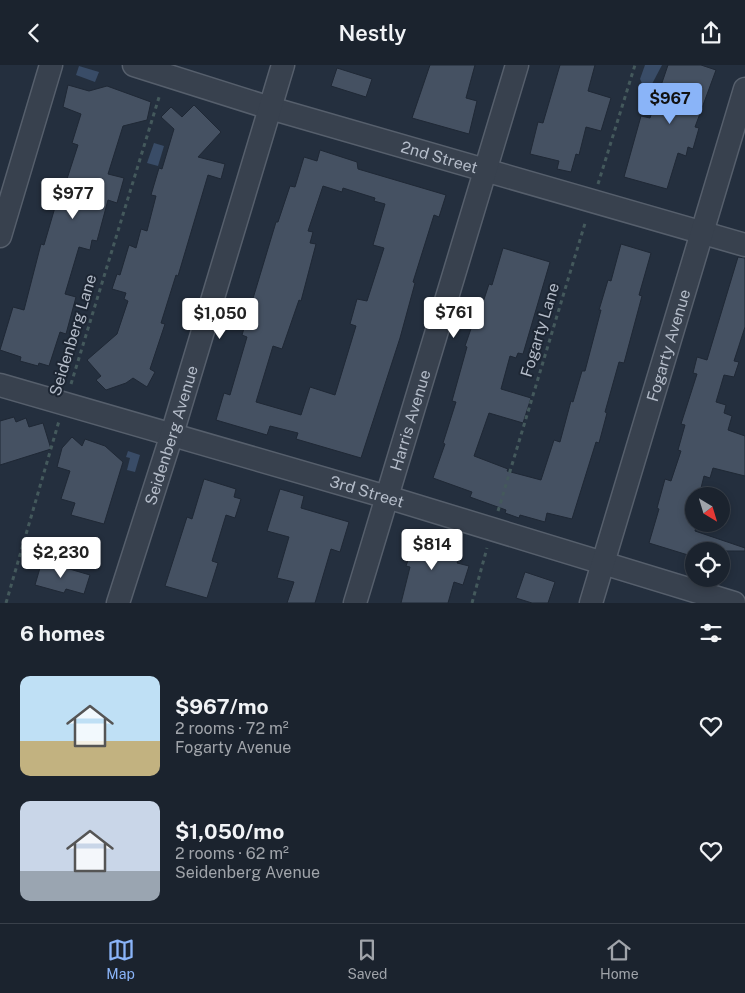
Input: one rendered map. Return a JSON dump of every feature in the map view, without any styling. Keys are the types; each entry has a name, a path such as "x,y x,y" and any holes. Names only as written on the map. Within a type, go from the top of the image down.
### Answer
{"street":[{"path":"0,236 51,65"},
{"name":"2nd Street","path":"134,65 270,108 745,245"},
{"name":"Seidenberg Avenue","path":"118,603 172,434 283,65"},
{"name":"Harris Avenue","path":"355,603 487,170 517,65"},
{"name":"Fogarty Avenue","path":"591,603 745,89"},
{"name":"3rd Street","path":"0,385 603,561 734,603"}],"path":[{"name":"Fogarty Lane","path":"472,603 492,529 592,200 636,65"},
{"name":"Seidenberg Lane","path":"6,603 65,403 166,75"}],"water":[{"path":"645,65 662,65 652,84 643,85 640,79"},
{"path":"79,66 99,72 95,82 76,75"},
{"path":"154,143 164,146 158,166 147,163"},
{"path":"128,451 140,455 135,472 127,470 130,458 126,457"}],"building":[{"path":"430,65 475,65 466,98 477,101 469,134 412,118"},
{"path":"560,65 595,65 588,91 611,98 601,131 586,127 579,155 576,154 571,172 557,169 559,161 530,154 538,122 543,123"},
{"path":"668,65 701,65 716,70 695,127 699,128 693,149 688,147 686,156 678,153 667,189 624,177 641,116 650,118"},
{"path":"337,68 372,79 366,97 331,86"},
{"path":"68,85 89,91 107,86 151,102 147,120 123,126 108,174 124,178 117,203 108,200 97,241 92,240 90,250 79,247 65,294 76,297 66,334 60,332 49,366 39,363 38,366 20,361 21,357 0,350 13,307 24,310 41,244 44,245 58,197 54,196 58,180 66,182 78,145 72,143 81,114 63,107"},
{"path":"194,105 221,132 198,157 225,164 221,179 208,175 178,276 176,275 161,323 165,324 150,369 155,372 147,387 133,378 126,383 106,390 96,380 101,376 87,360 117,334 128,301 124,299 126,293 112,289 117,274 120,275 129,245 136,248 141,229 147,231 156,196 151,195 159,168 162,169 174,129 161,117 171,107 182,117"},
{"path":"320,150 357,162 358,169 446,195 439,217 434,215 413,282 415,283 400,338 361,458 296,439 298,433 270,426 267,435 216,420 224,393 230,395 247,337 242,335 276,222 278,222 290,186 295,187 304,157 317,161","holes":["323,186 342,192 343,188 375,198 374,201 385,204 373,245 384,248 367,301 357,299 350,324 356,326 335,395 310,387 301,415 256,402 273,346 282,349 299,300 301,301 316,244 310,243 313,232 308,231"]},
{"path":"621,244 651,253 639,295 642,296 624,363 619,362 605,412 607,413 599,443 596,442 572,519 547,513 545,522 520,515 519,518 505,513 506,510 470,497 472,492 433,478 445,444 443,443 456,402 452,401 467,347 465,346 473,323 476,324 489,284 492,285 503,248 550,262 523,354 518,353 516,358 510,356 501,389 531,398 523,423 489,413 474,456 508,469 507,471 541,480 554,440 560,442 571,401 573,402 582,371 585,371 601,310 599,310 608,280 611,281"},
{"path":"738,257 745,258 745,327 734,361 739,362 734,377 724,375 716,402 726,405 724,413 732,416 728,430 745,436 745,476 713,468 710,478 704,476 701,487 685,487 685,533 701,533 727,542 685,542 685,554 649,543 665,479 671,481 681,451 678,450 685,425 681,424 697,374 693,373 697,357 707,360"},
{"path":"14,417 16,422 26,418 29,427 43,423 51,449 0,465 0,421"},
{"path":"72,437 82,446 85,439 105,446 123,462 104,524 71,515 75,503 61,499 70,471 57,467 62,448"},
{"path":"204,479 236,489 234,497 241,499 235,518 226,515 212,561 218,563 207,598 165,586 187,517 192,519"},
{"path":"280,489 304,496 301,508 349,522 340,552 331,549 315,603 287,603 294,582 277,578 289,537 267,531"},
{"path":"419,529 443,537 439,548 460,555 457,563 469,566 463,585 454,582 448,603 401,603 410,567 406,566"},
{"path":"730,543 745,548 745,551 730,551"},
{"path":"42,561 90,575 84,594 66,589 64,593 35,585"},
{"path":"525,572 555,582 548,603 532,603 516,598"}]}
